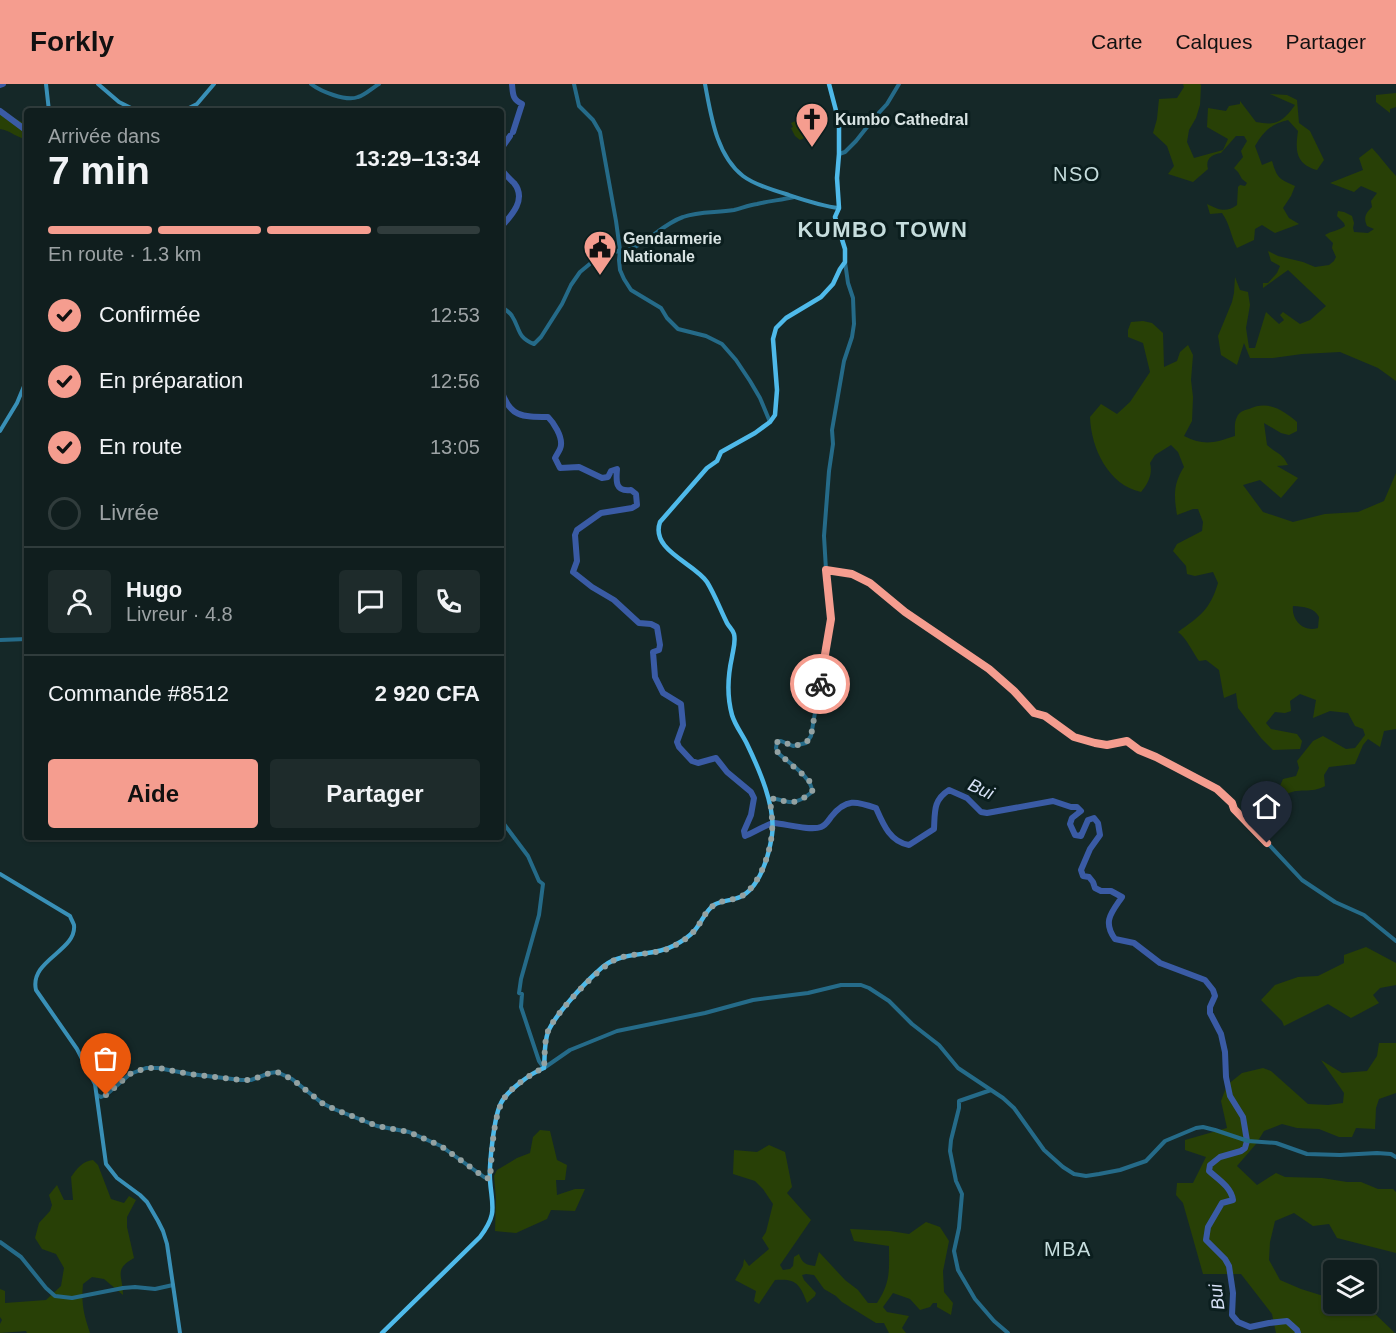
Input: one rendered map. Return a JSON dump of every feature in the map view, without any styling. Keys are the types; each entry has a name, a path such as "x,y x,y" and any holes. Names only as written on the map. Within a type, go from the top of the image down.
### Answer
{"highway":[{"path":"382,1333 480,1237 488,1226 494,1207 490,1179 494,1132 501,1102 518,1085 544,1068 547,1035 551,1024 597,972 616,959 670,948 695,931 716,903 743,896 756,882 767,860 772,833 770,799 748,745 733,718 729,703 731,657 735,647 734,634 706,581 691,566 665,548 658,528 660,522 707,468 717,461 721,452 755,433 770,422 775,415 777,390 773,339 776,328 786,318 820,297 832,284 845,262 845,249 836,217 839,208 837,178 839,122 829,84"}],"main road":[{"path":"46,84 49,108"},
{"path":"98,84 119,102 131,108"},
{"path":"189,108 197,104 214,84"},
{"path":"705,84 714,129 724,153 736,170 745,178 794,197 822,206 839,208"},
{"path":"0,430 24,386"},
{"path":"0,874 70,916 74,926 73,935 46,961 36,976 34,986 37,994 58,1020 95,1084 106,1164 111,1173 147,1202 163,1231 167,1244 180,1333"}],"street":[{"path":"311,84 330,93 352,99 362,96 379,84"},
{"path":"574,84 579,106 593,120 600,132 620,250 620,270 624,279 631,290 661,308 667,318 678,328 706,336 722,344 736,360 760,398 770,422"},
{"path":"839,154 845,152 856,141 887,104 899,84"},
{"path":"504,308 512,315 520,335 534,344 562,304 580,272 597,258 639,246 657,231 685,216 733,210 794,197"},
{"path":"770,799 778,798 790,802 802,799 812,792 813,787 808,779 778,753 776,748 777,742 781,741 793,746 806,743 811,736 831,619 824,536 833,444 832,430 844,361 854,324 853,298 845,262"},
{"path":"826,570 852,574 870,583 905,612 989,669 1034,713 1045,716 1074,737 1107,745 1127,741 1139,750 1217,789 1302,880 1335,902 1364,915 1396,941"},
{"path":"0,640 24,639"},
{"path":"504,824 528,856 539,881 543,884 539,915 519,993 522,994 521,1007 539,1061 544,1068 570,1050 617,1031 705,1014 753,1000 808,993 841,985 861,985 889,1001 939,1046 958,1068 1003,1098 1014,1108 1044,1150 1074,1174 1086,1176 1119,1170 1146,1161 1165,1141 1203,1127 1245,1140 1276,1143 1307,1154 1377,1153 1391,1154 1396,1157"},
{"path":"97,1095 101,1097 106,1095 130,1074 146,1068 241,1080 251,1080 277,1072 292,1079 322,1103 377,1126 409,1132 441,1146 490,1179"},
{"path":"991,1090 959,1101 950,1151 956,1181 962,1194 954,1251 958,1270 975,1299 1008,1333"},
{"path":"0,1242 21,1257 55,1296 72,1298 123,1288 154,1289 173,1285"}],"green space":[{"path":"1183,84 1201,85 1200,105 1189,130 1187,142 1194,158 1223,150 1228,139 1207,127 1208,108 1226,111 1229,106 1240,104 1240,101 1256,122 1274,123 1283,119 1295,105 1270,94 1287,95 1297,100 1299,123 1310,131 1324,160 1317,170 1305,164 1298,156 1298,131 1288,120 1268,129 1255,146 1262,165 1272,161 1279,177 1295,186 1283,208 1289,218 1299,224 1275,233 1262,225 1255,229 1254,240 1237,248 1222,213 1210,214 1207,204 1222,210 1237,205 1238,187 1245,186 1247,183 1234,168 1243,157 1241,151 1247,141 1244,136 1236,136 1221,153 1210,158 1208,169 1193,182 1168,174 1174,166 1167,146 1153,133 1159,99 1177,98 1184,87"},
{"path":"1396,93 1396,107 1390,109 1390,113 1376,102 1376,95"},
{"path":"0,113 24,123 24,139 20,138 0,129"},
{"path":"811,114 817,132 800,140 795,136 791,123"},
{"path":"1372,148 1396,176 1396,381 1378,368 1340,352 1250,358 1244,343 1237,365 1221,355 1218,336 1232,302 1235,277 1240,290 1248,292 1250,305 1246,328 1249,348 1255,348 1266,312 1279,324 1284,320 1280,315 1283,312 1300,324 1310,320 1326,306 1288,270 1263,288 1263,283 1268,283 1280,266 1271,261 1268,251 1315,267 1329,265 1336,257 1332,248 1333,243 1325,235 1345,226 1337,216 1338,211 1352,216 1354,232 1368,233 1374,229 1367,226 1365,218 1372,207 1371,201 1377,193 1361,186 1354,192 1330,183 1363,170 1359,158"},
{"path":"1131,322 1152,323 1163,333 1164,367 1177,361 1180,352 1188,345 1193,355 1192,421 1184,436 1197,441 1209,442 1235,436 1235,421 1239,414 1256,406 1269,406 1281,410 1297,422 1297,431 1289,435 1264,423 1267,445 1288,465 1277,466 1298,478 1281,498 1260,480 1243,485 1263,512 1293,522 1325,514 1358,512 1384,501 1396,473 1396,729 1384,731 1380,747 1368,739 1355,764 1329,767 1324,775 1325,786 1315,790 1294,791 1285,795 1279,788 1283,779 1296,776 1299,768 1297,761 1313,741 1323,736 1346,749 1355,748 1365,735 1363,729 1355,726 1348,713 1330,711 1313,718 1316,700 1300,694 1290,701 1291,711 1275,712 1266,723 1271,729 1297,734 1302,741 1300,749 1273,750 1238,708 1236,693 1224,698 1219,670 1206,660 1199,661 1178,632 1208,606 1218,583 1213,572 1195,576 1187,574 1186,566 1173,551 1177,544 1202,531 1203,522 1198,509 1177,515 1175,490 1184,467 1178,452 1171,445 1155,455 1150,463 1149,479 1141,492 1119,482 1098,453 1090,417 1101,404 1117,414 1130,402 1150,372 1143,343 1128,337","holes":["1293,606 1314,611 1319,617 1318,628 1303,627 1294,616"]},
{"path":"1366,947 1396,963 1396,985 1380,988 1373,995 1379,1003 1351,1018 1328,1004 1284,1026 1282,1021 1261,1000 1275,985 1298,977 1318,976 1344,963 1344,955"},
{"path":"1379,1043 1396,1043 1396,1093 1379,1099 1375,1129 1356,1128 1352,1137 1339,1137 1319,1129 1297,1128 1282,1124 1264,1131 1237,1166 1257,1185 1276,1173 1285,1177 1361,1182 1378,1189 1393,1189 1396,1192 1396,1253 1337,1238 1329,1224 1313,1226 1294,1213 1275,1221 1269,1260 1280,1280 1323,1296 1323,1314 1375,1314 1395,1333 1276,1333 1272,1314 1241,1274 1203,1274 1183,1203 1176,1195 1177,1183 1193,1183 1206,1157 1185,1150 1185,1140 1227,1128 1221,1101 1227,1085 1242,1073 1263,1068 1271,1071 1308,1104 1328,1105 1343,1103 1344,1093 1321,1060 1342,1073 1367,1071 1377,1056"},
{"path":"540,1130 550,1131 557,1160 567,1165 565,1180 556,1180 557,1195 575,1189 585,1189 575,1211 551,1210 547,1219 516,1233 495,1231 494,1176 497,1170 530,1153 533,1137"},
{"path":"769,1145 785,1152 792,1187 787,1193 811,1220 780,1265 783,1270 793,1266 794,1257 799,1254 805,1263 815,1266 819,1252 868,1303 877,1303 887,1282 889,1246 854,1241 850,1229 909,1234 926,1222 940,1227 949,1241 943,1271 944,1292 953,1303 951,1315 937,1307 937,1303 920,1310 910,1299 893,1293 883,1307 887,1312 909,1316 902,1328 906,1333 889,1333 884,1323 876,1323 842,1302 824,1289 814,1275 806,1274 802,1275 804,1280 816,1293 807,1303 799,1287 793,1281 788,1280 775,1280 759,1304 754,1301 756,1291 735,1280 743,1266 744,1259 749,1266 769,1249 762,1238 766,1232 773,1204 755,1181 733,1174 734,1150 757,1152"},
{"path":"93,1160 98,1165 111,1199 124,1203 129,1196 136,1200 127,1217 134,1258 127,1262 121,1270 123,1295 104,1279 92,1277 83,1284 82,1298 90,1333 27,1333 26,1331 0,1333 2,1320 0,1317 0,1289 5,1291 5,1303 46,1300 61,1286 64,1268 56,1254 42,1249 35,1238 39,1223 50,1211 52,1205 49,1195 57,1185 64,1200 73,1200 71,1177 83,1164"}],"waterway":[{"path":"512,84 515,98 522,104 513,132"},
{"name":"Bui","path":"0,111 24,129"},
{"path":"504,145 510,136"},
{"path":"504,172 514,183 519,195 516,206 504,223"},
{"name":"Bui","path":"504,398 518,414 548,417 553,423 561,441 555,458 560,468 579,467 602,478 608,477 611,471 617,469 619,487 636,494 637,505 632,508 601,513 577,530 575,535 577,561 573,572 614,600 639,623 657,627 660,645 659,650 653,652 655,677 663,693 681,704 683,725 677,742 679,747 692,761 698,763 716,758 727,772 751,792 754,798 751,815 744,831 745,836 774,823 805,828 821,827 836,811 847,804 857,803 876,808 892,836 909,845 934,829 937,802 949,790 967,798 981,812 987,813 1053,801 1077,807 1081,811 1072,818 1070,824 1075,835 1081,836 1088,820 1094,818 1098,823 1100,835 1090,849 1081,870 1083,876 1089,877 1095,888 1101,891 1111,891 1122,897 1112,912 1109,922 1115,939 1134,943 1160,963 1205,980 1215,996 1210,1013 1221,1034 1230,1096 1243,1117 1247,1141 1245,1148 1220,1157 1210,1165 1209,1171 1227,1187 1233,1200 1222,1203 1208,1227 1206,1240 1229,1266 1233,1293 1232,1315 1238,1322 1250,1327 1287,1321 1298,1333"}],"way so far":[{"path":"106,1095 130,1074 146,1068 241,1080 251,1080 277,1072 292,1079 322,1103 377,1126 409,1132 441,1146 490,1179 492,1151 501,1102 518,1085 544,1068 547,1035 558,1015 606,965 632,954 670,948 695,931 716,903 743,896 756,882 767,860 772,833 770,799 778,798 790,802 802,799 812,792 813,787 808,779 778,753 776,748 777,742 781,741 793,746 806,743 811,736 820,684"}],"place":[{"name":"Kumbo Cathedral","path":"812,148"},
{"name":"Gendarmerie Nationale","path":"600,276"}],"district":[{"name":"NSO","path":"1077,174"},
{"name":"KUMBO TOWN","path":"883,229"},
{"name":"MBA","path":"1068,1249"}],"route":[{"path":"820,684 831,619 826,570 852,574 870,583 905,612 989,669 1034,713 1045,716 1074,737 1107,745 1127,741 1139,750 1217,789 1267,843"}]}
